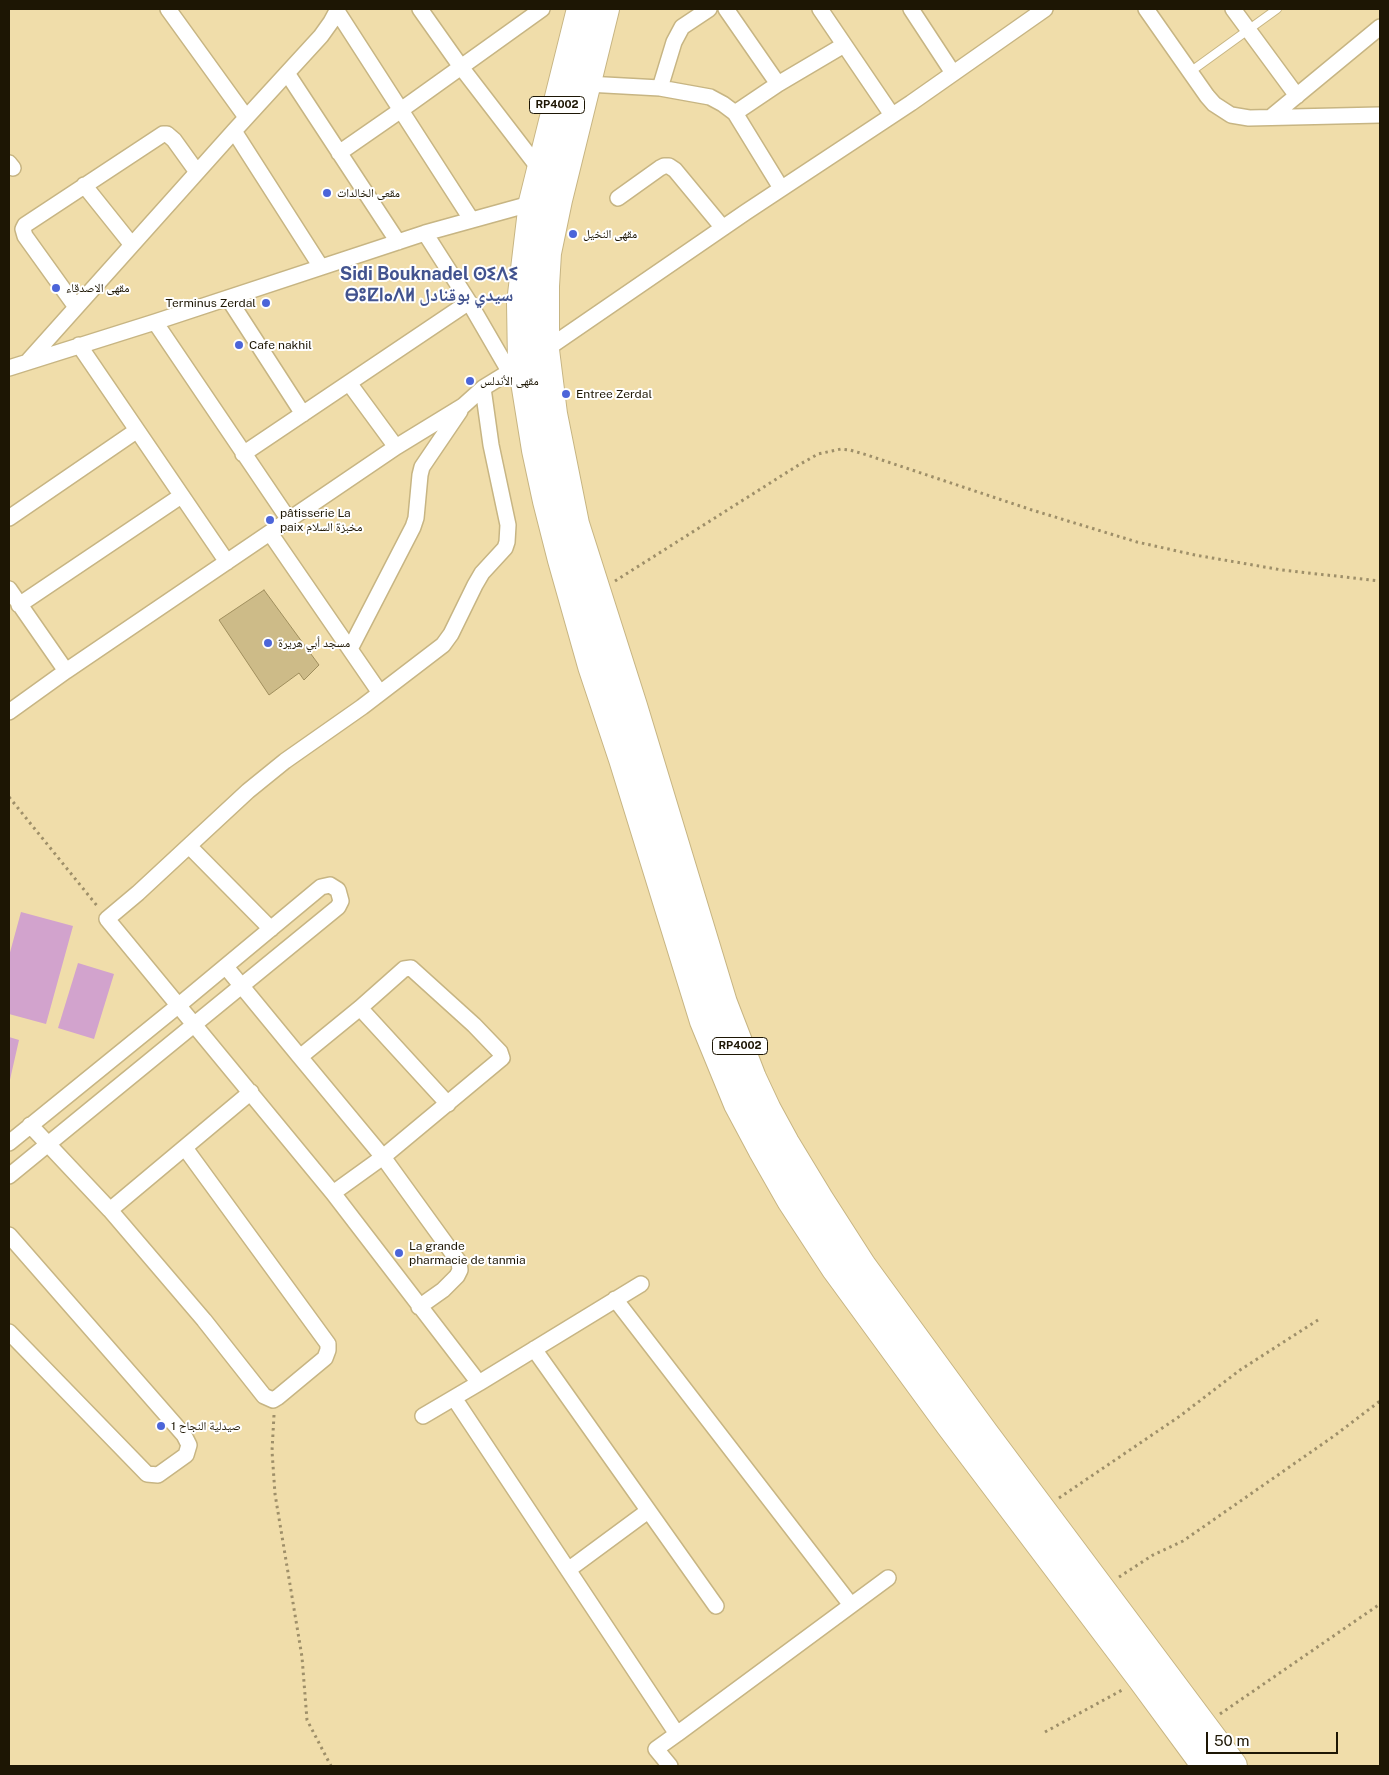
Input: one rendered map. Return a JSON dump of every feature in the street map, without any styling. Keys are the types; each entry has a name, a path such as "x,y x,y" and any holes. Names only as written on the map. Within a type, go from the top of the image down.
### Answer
{"highway":[{"name":"RP4002","path":"546,201 541,171 580,9"},
{"name":"RP4002","path":"605,9 587,84 546,201 521,303 525,361 536,450 547,501 592,666 623,759 704,1021 738,1104 791,1200 836,1269 1006,1500 1206,1766"},
{"name":"RP4002","path":"525,361 553,414 575,524 596,593 633,706 723,1003 752,1078 767,1110 819,1199 862,1266 1233,1766"}],"street":[{"path":"168,9 246,117"},
{"path":"420,9 541,171"},
{"path":"338,152 401,110 542,9"},
{"path":"660,88 674,42 682,27 709,9"},
{"path":"726,9 778,84"},
{"path":"820,9 892,115"},
{"path":"911,9 953,73"},
{"path":"9,712 66,671 396,448 464,406 483,388 892,115 1045,9"},
{"path":"1146,9 1214,104 1231,115 1249,118 1380,115"},
{"path":"1233,9 1297,96"},
{"path":"28,362 246,117 321,36 337,10 471,219"},
{"path":"1271,117 1380,27"},
{"path":"735,113 778,84 844,45"},
{"path":"286,74 398,242"},
{"path":"587,84 660,88 710,97 735,113 781,188"},
{"path":"234,131 321,267"},
{"path":"76,307 25,236 23,229 28,221 163,134 167,134 174,140 197,172"},
{"path":"618,198 660,168 669,166 675,170 723,228"},
{"path":"84,185 132,245"},
{"path":"9,368 425,233 471,219 546,201"},
{"path":"425,233 469,302 525,361"},
{"path":"228,298 303,414"},
{"path":"244,454 469,302"},
{"path":"155,322 289,520"},
{"path":"78,345 227,562"},
{"path":"349,383 396,448"},
{"path":"479,1382 333,1194 107,919 248,791 285,761 443,645 451,634 474,585 482,573 505,548 508,525 491,445 483,388"},
{"path":"350,649 413,527 416,518 422,467 464,406"},
{"path":"9,518 136,431"},
{"path":"20,605 180,496"},
{"path":"270,533 380,693"},
{"path":"9,589 66,671"},
{"path":"188,846 271,929"},
{"path":"9,1143 324,886 330,885 338,890 341,901 338,907 9,1176"},
{"path":"226,967 383,1157 459,1262 460,1267 457,1276 443,1290 419,1307"},
{"path":"300,1057 404,969 411,968 468,1019 500,1052 502,1058 383,1157 333,1194"},
{"path":"360,1008 448,1104"},
{"path":"110,1210 251,1092"},
{"path":"30,1126 110,1210 204,1320 264,1396 273,1400 325,1358 328,1344 185,1148"},
{"path":"9,1235 184,1435 189,1445 186,1455 158,1475 146,1474 9,1332"},
{"path":"423,1416 640,1284"},
{"path":"615,1299 851,1606"},
{"path":"534,1349 716,1606"},
{"path":"454,1398 677,1734"},
{"path":"568,1570 648,1511"},
{"path":"670,1766 656,1749 888,1578"}],"lane":[{"path":"1190,72 1277,9"}],"path":[{"path":"596,593 796,466 818,454 841,449 867,455 1032,510 1137,542 1195,555 1282,570 1380,581"},
{"path":"9,797 107,919"},
{"path":"1042,1510 1180,1416 1240,1370 1318,1320"},
{"path":"278,1397 272,1429 275,1494 302,1657 307,1720 331,1766"},
{"path":"1101,1588 1153,1555 1183,1541 1303,1458 1380,1401"},
{"path":"1203,1725 1380,1604"},
{"path":"1046,1732 1142,1679"}],"shaded area":[{"path":"21,912 73,926 46,1024 9,1014 9,956"},
{"path":"78,963 114,974 94,1039 58,1028"},
{"path":"9,1037 19,1040 9,1084"}],"building":[{"name":"مسجد أبي هريرة","path":"264,590 319,665 304,680 299,673 269,695 219,620"}],"place":[{"name":"مقعى الخالدات","path":"327,193"},
{"name":"مقهى النخيل","path":"573,234"},
{"name":"مقهى الاصدقاء","path":"56,288"},
{"name":"Terminus Zerdal","path":"266,303"},
{"name":"Cafe nakhil","path":"239,345"},
{"name":"مقهى الأندلس","path":"470,381"},
{"name":"Entree Zerdal","path":"566,394"},
{"name":"pâtisserie La paix مخبزة السلام","path":"270,520"},
{"name":"مسجد أبي هريرة","path":"268,643"},
{"name":"La grande pharmacie de tanmia","path":"399,1253"},
{"name":"صيدلية النجاح 1","path":"161,1426"}],"district":[{"name":"Sidi Bouknadel ⵙⵉⴷⵉ ⴱⵓⵇⵏⴰⴷⵍ سيدي بوقنادل","path":"429,284"}]}
